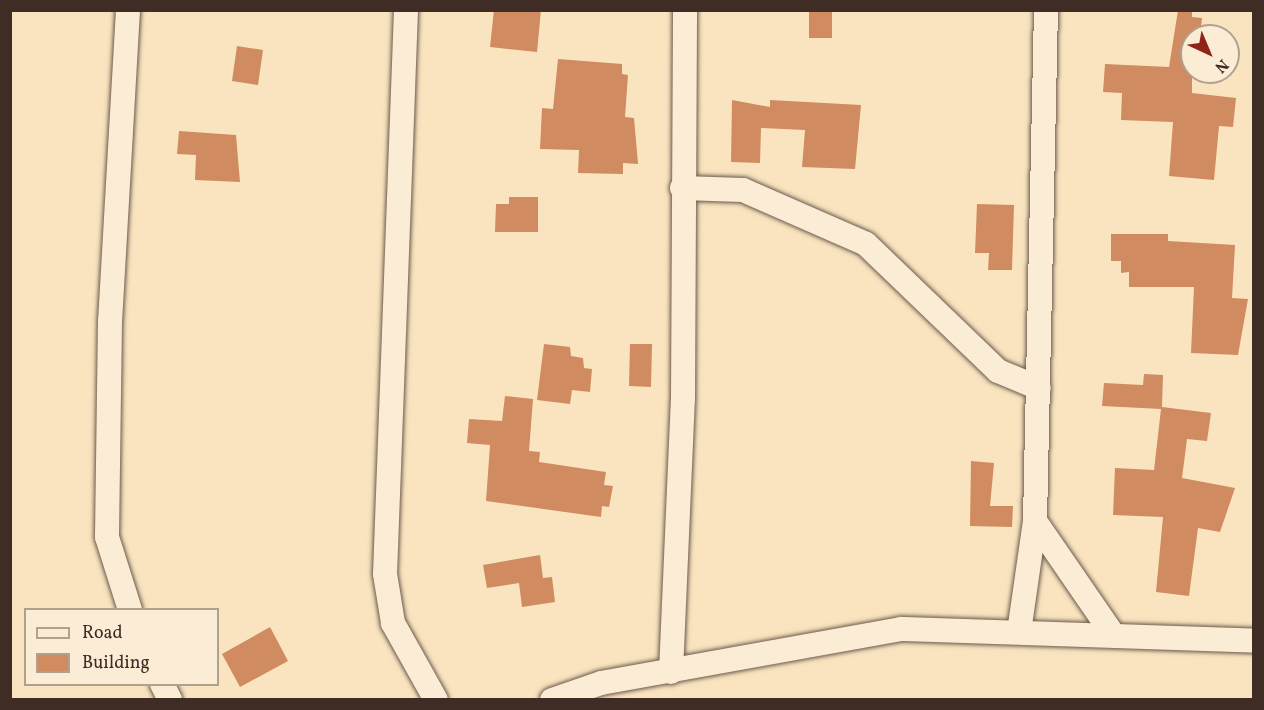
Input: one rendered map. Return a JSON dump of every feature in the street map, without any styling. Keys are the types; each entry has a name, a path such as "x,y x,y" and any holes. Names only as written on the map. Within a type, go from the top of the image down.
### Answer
{"street":[{"path":"128,10 110,321 107,537 130,608"},
{"path":"406,10 385,574 393,623 436,699"},
{"path":"671,672 683,399 682,188 685,10"},
{"path":"1019,632 1035,521 1047,10"},
{"path":"682,188 743,190 866,244 998,371 1039,388"},
{"path":"1035,521 1112,633"},
{"path":"552,699 602,683 901,629 1112,633 1254,641"}],"building":[{"path":"494,10 541,10 537,52 490,47"},
{"path":"809,10 832,10 832,38 809,38"},
{"path":"1178,10 1192,10 1192,17 1202,18 1201,24 1180,24 1180,84 1192,84 1192,93 1236,98 1233,127 1219,126 1214,180 1169,176 1173,122 1121,120 1122,93 1103,92 1105,64 1169,67"},
{"path":"237,46 263,50 258,85 232,81"},
{"path":"558,59 622,64 622,74 628,75 625,117 634,118 638,164 623,163 623,174 578,173 579,150 540,149 542,108 553,109"},
{"path":"732,100 770,107 770,100 861,105 855,169 802,167 805,130 761,128 760,163 731,162"},
{"path":"179,131 236,135 240,182 195,180 196,155 177,154"},
{"path":"509,197 538,197 538,232 495,232 496,204 509,204"},
{"path":"977,204 1014,205 1012,270 988,270 989,253 975,253"},
{"path":"1111,234 1168,234 1168,241 1235,245 1232,298 1248,299 1238,355 1191,353 1194,287 1129,287 1129,272 1121,273 1121,261 1111,261"},
{"path":"544,344 570,347 571,356 583,358 584,368 592,369 590,392 572,390 570,404 537,400"},
{"path":"630,344 652,344 651,387 629,386"},
{"path":"1144,374 1163,375 1162,407 1211,413 1207,441 1187,439 1182,478 1235,488 1220,532 1198,528 1189,596 1156,592 1163,517 1113,515 1115,468 1154,470 1161,409 1102,406 1104,383 1143,385"},
{"path":"505,396 533,399 529,451 540,452 539,462 606,472 604,485 613,486 609,507 602,506 601,517 486,501 490,445 467,443 469,419 502,421"},
{"path":"971,461 994,463 990,506 1013,506 1012,527 970,526"},
{"path":"540,555 543,578 552,577 555,602 522,607 519,583 487,588 483,565"},
{"path":"270,627 288,661 240,687 222,654"}]}
